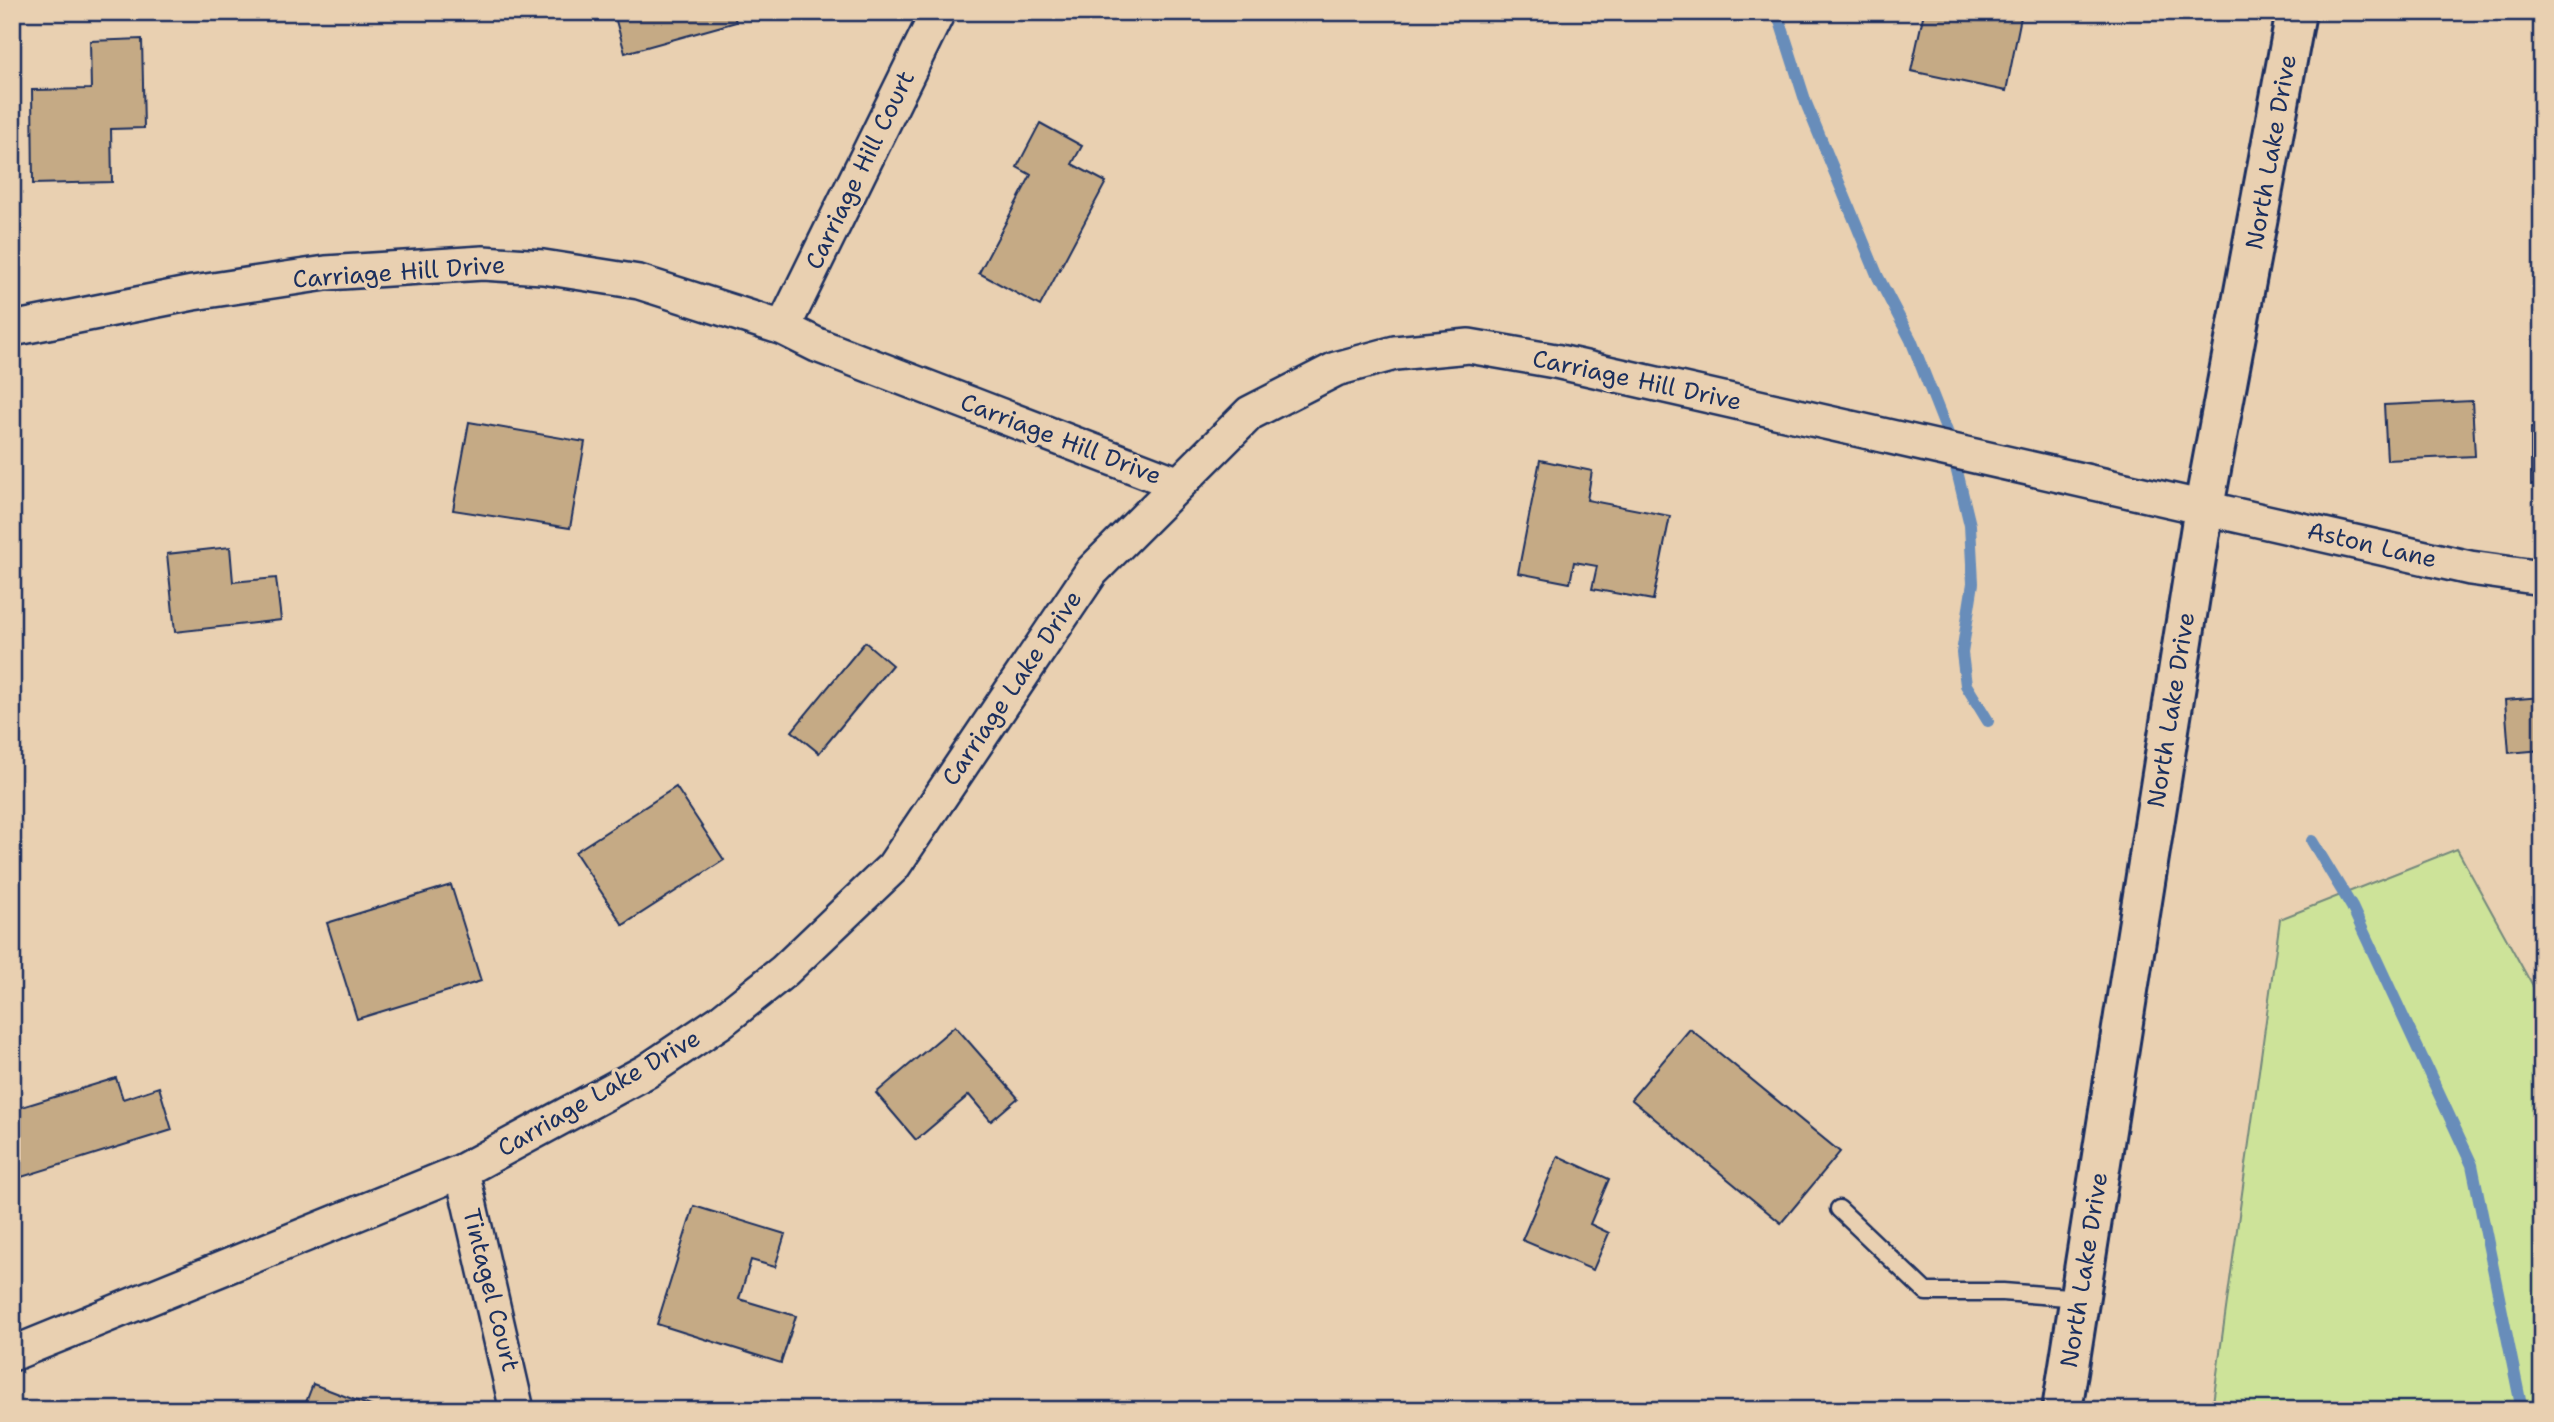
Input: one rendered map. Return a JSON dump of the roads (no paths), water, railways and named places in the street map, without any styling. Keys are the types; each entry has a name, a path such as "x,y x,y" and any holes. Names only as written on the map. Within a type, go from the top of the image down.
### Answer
{"main road":[{"name":"North Lake Drive","path":"2062,1410 2204,507 2296,12"}],"street":[{"name":"Carriage Hill Court","path":"783,328 938,12"},
{"name":"Carriage Hill Drive","path":"12,329 193,293 326,273 483,263 543,267 639,282 783,328 817,345 1179,484 1250,413 1336,369 1395,353 1469,346 1569,364 2204,507"},
{"name":"Carriage Lake Drive","path":"12,1354 462,1171 647,1071 720,1022 784,971 892,867 1091,571 1179,484"},
{"name":"Aston Lane","path":"2204,507 2470,568 2542,578"},
{"name":"Tintagel Court","path":"462,1171 517,1410"}],"lane":[{"path":"1839,1209 1926,1292 2003,1292 2080,1298"}],"waterway":[{"path":"1777,12 1806,103 1878,277 1911,340 1948,434 1970,525 1973,583 1962,653 1966,685 1988,721"},
{"path":"2312,841 2352,907 2472,1165 2522,1410"}]}
